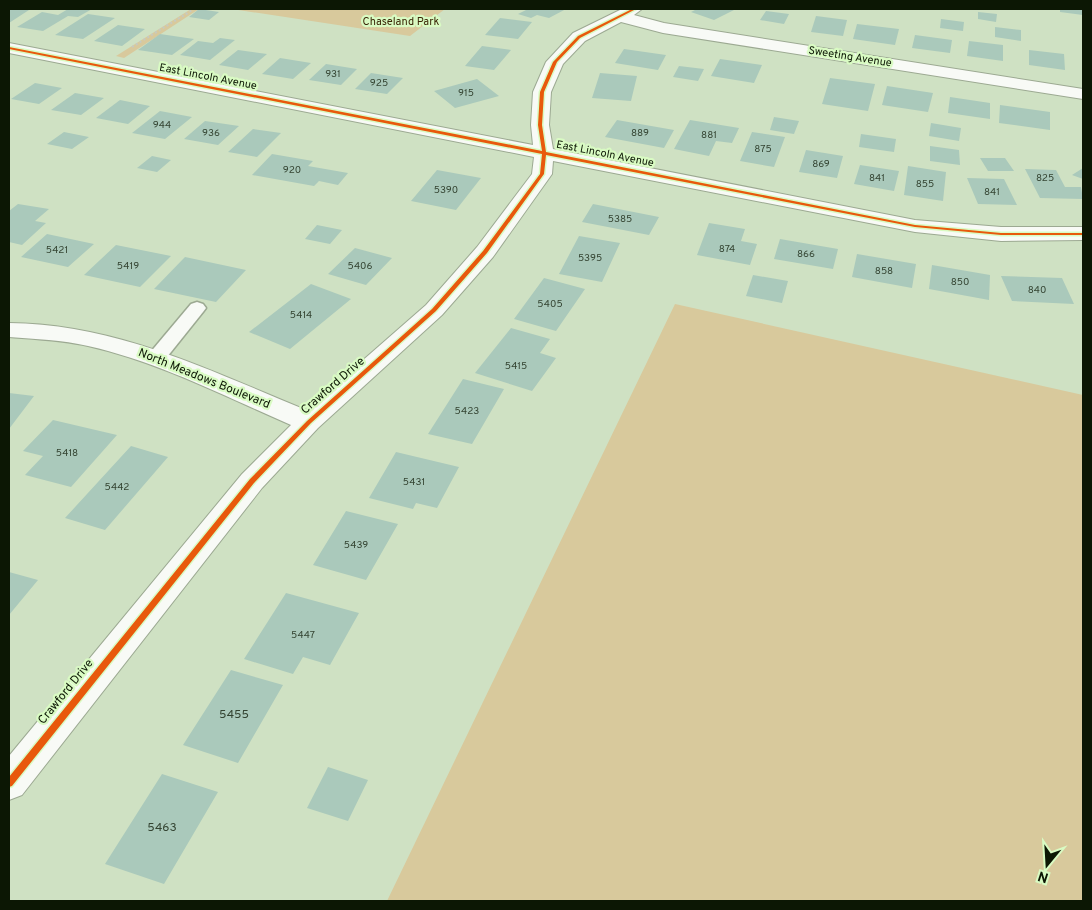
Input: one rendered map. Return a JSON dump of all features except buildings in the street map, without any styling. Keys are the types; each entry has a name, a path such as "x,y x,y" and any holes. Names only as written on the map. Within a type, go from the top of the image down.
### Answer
{"street":[{"name":"Crawford Drive","path":"9,783 252,481 309,422 434,310 484,252 542,174 544,153 540,125 542,92 555,62 579,37 634,9"},
{"name":"Sweeting Avenue","path":"618,16 663,28 1083,94"},
{"name":"East Lincoln Avenue","path":"9,48 915,226 1001,234 1083,234"},
{"name":"North Meadows Boulevard","path":"9,330 36,329 98,340 156,358 309,422"}],"lane":[{"path":"156,358 198,308"}],"path":[{"path":"131,48 194,9"}],"green space":[{"path":"191,9 199,9 124,58 116,56"},
{"name":"Chaseland Park","path":"232,9 445,9 410,36"},
{"path":"675,304 1083,395 1083,901 387,901"}],"cycle path":[{"path":"9,783 252,481 309,422 434,310 485,252 542,174 544,153 540,125 542,92 555,62 579,37 634,9"},
{"path":"9,48 915,226 1001,234 1083,234"}]}
